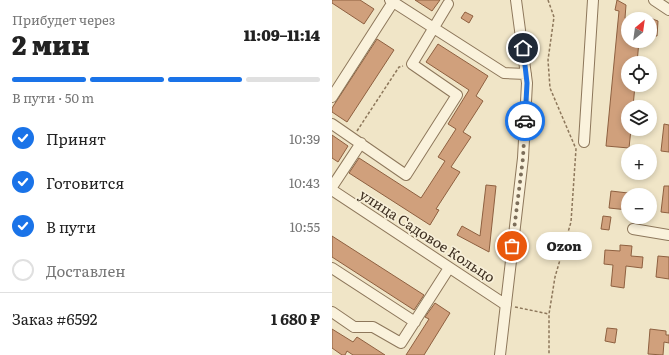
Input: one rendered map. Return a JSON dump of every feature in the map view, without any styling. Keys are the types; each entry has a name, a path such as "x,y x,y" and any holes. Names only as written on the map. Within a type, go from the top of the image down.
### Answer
{"street":[{"path":"500,355 523,158 527,83 516,0"},
{"path":"584,142 593,0"},
{"path":"332,97 391,1 404,4 434,28 504,73 526,74"},
{"path":"658,1 669,10"},
{"path":"332,124 406,175 457,95 412,64 448,4"},
{"path":"332,187 361,143"},
{"name":"улица Садовое Кольцо","path":"332,190 506,305"},
{"path":"633,229 669,235"},
{"path":"332,268 415,322"},
{"path":"332,312 354,327 373,327 401,343 449,268"}],"path":[{"path":"548,0 554,17 548,60 550,88 576,149 571,222 555,277 549,314 549,355"},
{"path":"352,137 399,67 412,64"},
{"path":"506,305 549,314"}],"building":[{"path":"332,0 360,0 374,9 364,24 332,3"},
{"path":"415,0 440,0 432,11"},
{"path":"617,0 626,5 625,12 621,12 621,48 638,48 638,56 621,56 621,92 634,92 634,100 621,100 621,136 630,136 629,144 621,144 621,147 606,146 619,11 615,10"},
{"path":"465,12 473,16 469,23 461,18"},
{"path":"377,39 394,50 347,122 332,112 332,108"},
{"path":"438,44 488,76 476,96 483,101 463,132 471,137 451,167 460,172 436,209 439,210 430,225 349,173 359,158 421,198 445,161 438,157 456,129 448,124 469,90 426,62"},
{"path":"664,124 669,125 669,152 661,151"},
{"path":"332,135 348,146 338,162 332,158"},
{"path":"486,185 496,186 489,252 457,235 462,226 480,236"},
{"path":"664,186 669,186 669,213 661,212"},
{"path":"611,191 621,192 621,209 609,208"},
{"path":"603,216 611,217 609,230 601,229"},
{"path":"332,236 424,295 414,310 332,257"},
{"path":"620,245 632,246 631,256 643,257 642,268 626,266 624,288 611,286 613,265 604,264 605,250 620,251"},
{"path":"658,256 669,257 669,279 656,277"},
{"path":"435,303 450,313 424,355 406,355 429,319 425,317"},
{"path":"607,328 617,329 615,343 605,341"},
{"path":"332,329 353,342 357,337 385,355 353,355 347,351 345,355 342,355 332,348"},
{"path":"650,329 666,331 666,335 669,335 669,343 664,342 663,355 648,354"}],"way so far":[{"path":"512,246 523,158 525,121"}],"place":[{"name":"Ozon","path":"512,246"}],"route":[{"path":"523,48 527,83 525,121"}]}
